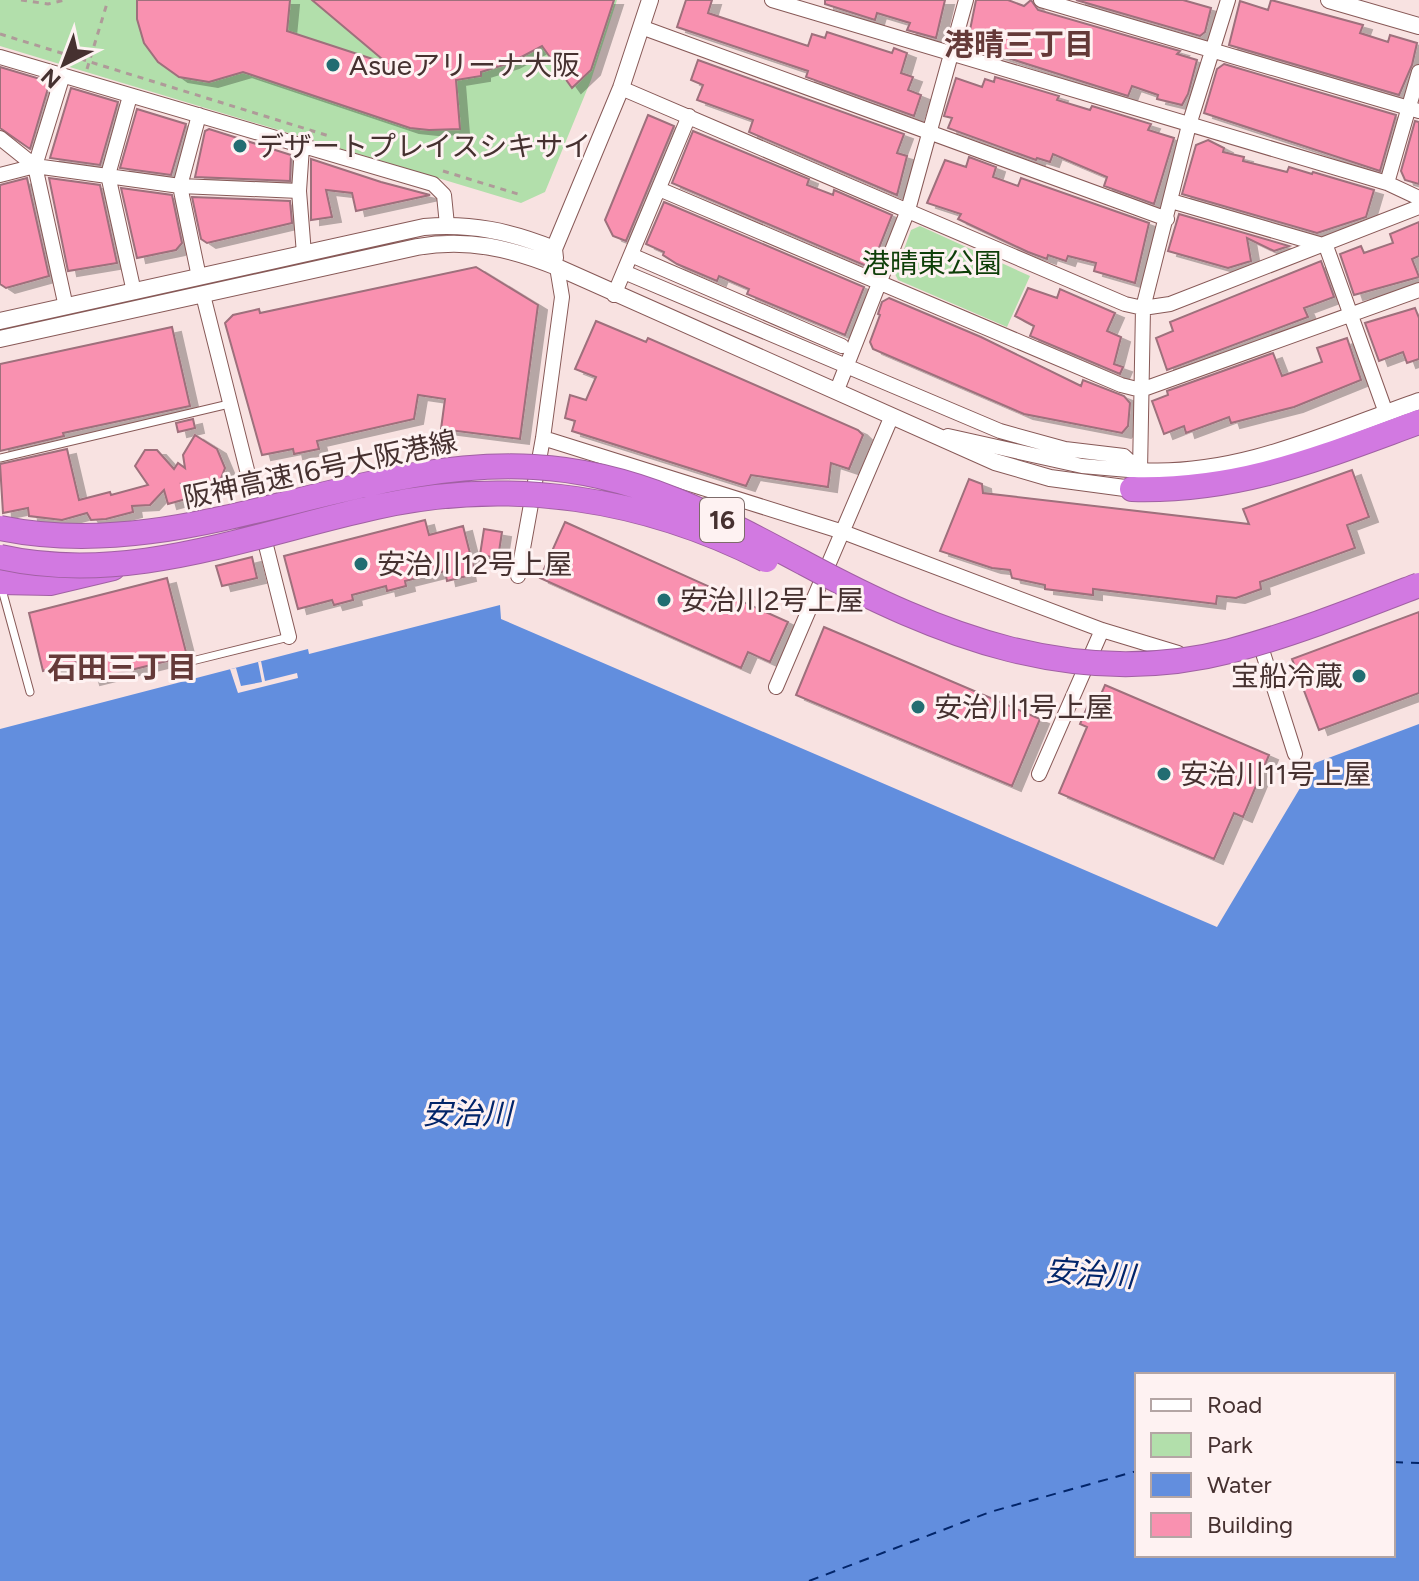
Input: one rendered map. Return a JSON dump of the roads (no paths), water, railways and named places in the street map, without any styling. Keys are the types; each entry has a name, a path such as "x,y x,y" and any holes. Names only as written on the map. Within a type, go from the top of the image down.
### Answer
{"highway":[{"path":"1136,480 1211,487 1296,467 1419,422"},
{"name":"阪神高速16号大阪港線","path":"0,528 65,537 135,535 214,522 440,471 491,466 572,470 634,484 681,501 864,595 977,643 1034,655 1123,663 1174,661 1227,652 1419,585"},
{"name":"阪神高速16号大阪港線","path":"0,557 53,564 119,566 209,548 378,506 432,497 514,492 581,499 671,520 753,553 913,630 976,653 1077,671 1174,670 1231,660 1287,645 1419,598"},
{"path":"0,583 50,583 119,566"}],"street":[{"path":"518,576 543,438 562,297 554,249 621,88 650,0"},
{"path":"772,0 1387,183 1419,198"},
{"path":"837,390 908,210 966,0"},
{"path":"1041,0 1413,110"},
{"path":"1136,480 1143,308 1189,125 1228,0"},
{"path":"1329,0 1419,26"},
{"path":"641,27 1167,219"},
{"path":"0,57 440,188 447,225"},
{"path":"1387,183 1413,110 1419,72"},
{"path":"63,75 35,166 66,307"},
{"path":"621,88 1125,304 1143,308 1170,304 1326,246 1419,207"},
{"path":"130,96 108,175 134,292"},
{"path":"199,115 180,186 199,277"},
{"path":"614,295 689,116"},
{"path":"0,138 35,166"},
{"path":"302,147 299,191 304,254"},
{"path":"0,175 35,166 180,186 299,191"},
{"path":"659,189 1121,385 1141,390 1419,290"},
{"path":"1171,201 1326,246"},
{"path":"1,318 66,307 447,225 506,231 554,249"},
{"path":"0,339 449,243 515,251 837,390 909,426 1019,470 1079,483 1136,480 1236,464 1283,451 1419,401"},
{"path":"1326,246 1386,413"},
{"path":"631,255 842,346"},
{"path":"624,272 1000,431 1065,449 1124,456 1136,480"},
{"path":"203,295 289,637"},
{"path":"776,687 891,418"},
{"path":"543,438 843,532 1161,650 1206,657 1262,650 1419,592"},
{"path":"1039,774 1102,630"},
{"path":"1262,650 1295,754"}],"lane":[{"path":"0,458 229,404"},
{"path":"0,583 30,692"},
{"path":"192,661 289,637"}],"water":[{"name":"安治川","path":"500,605 501,619 1217,927 1315,763 1419,724 1419,1581 0,1581 0,729 308,649 309,654"}],"place":[{"name":"Asueアリーナ大阪","path":"333,65"},
{"name":"デザートプレイスシキサイ","path":"240,146"},
{"name":"安治川12号上屋","path":"361,564"},
{"name":"安治川2号上屋","path":"664,600"},
{"name":"宝船冷蔵","path":"1359,676"},
{"name":"安治川1号上屋","path":"918,707"},
{"name":"安治川11号上屋","path":"1164,774"}],"district":[{"name":"港晴三丁目","path":"1019,45"},
{"name":"石田三丁目","path":"122,668"}],"park label":[{"name":"港晴東公園","path":"932,263"}]}
